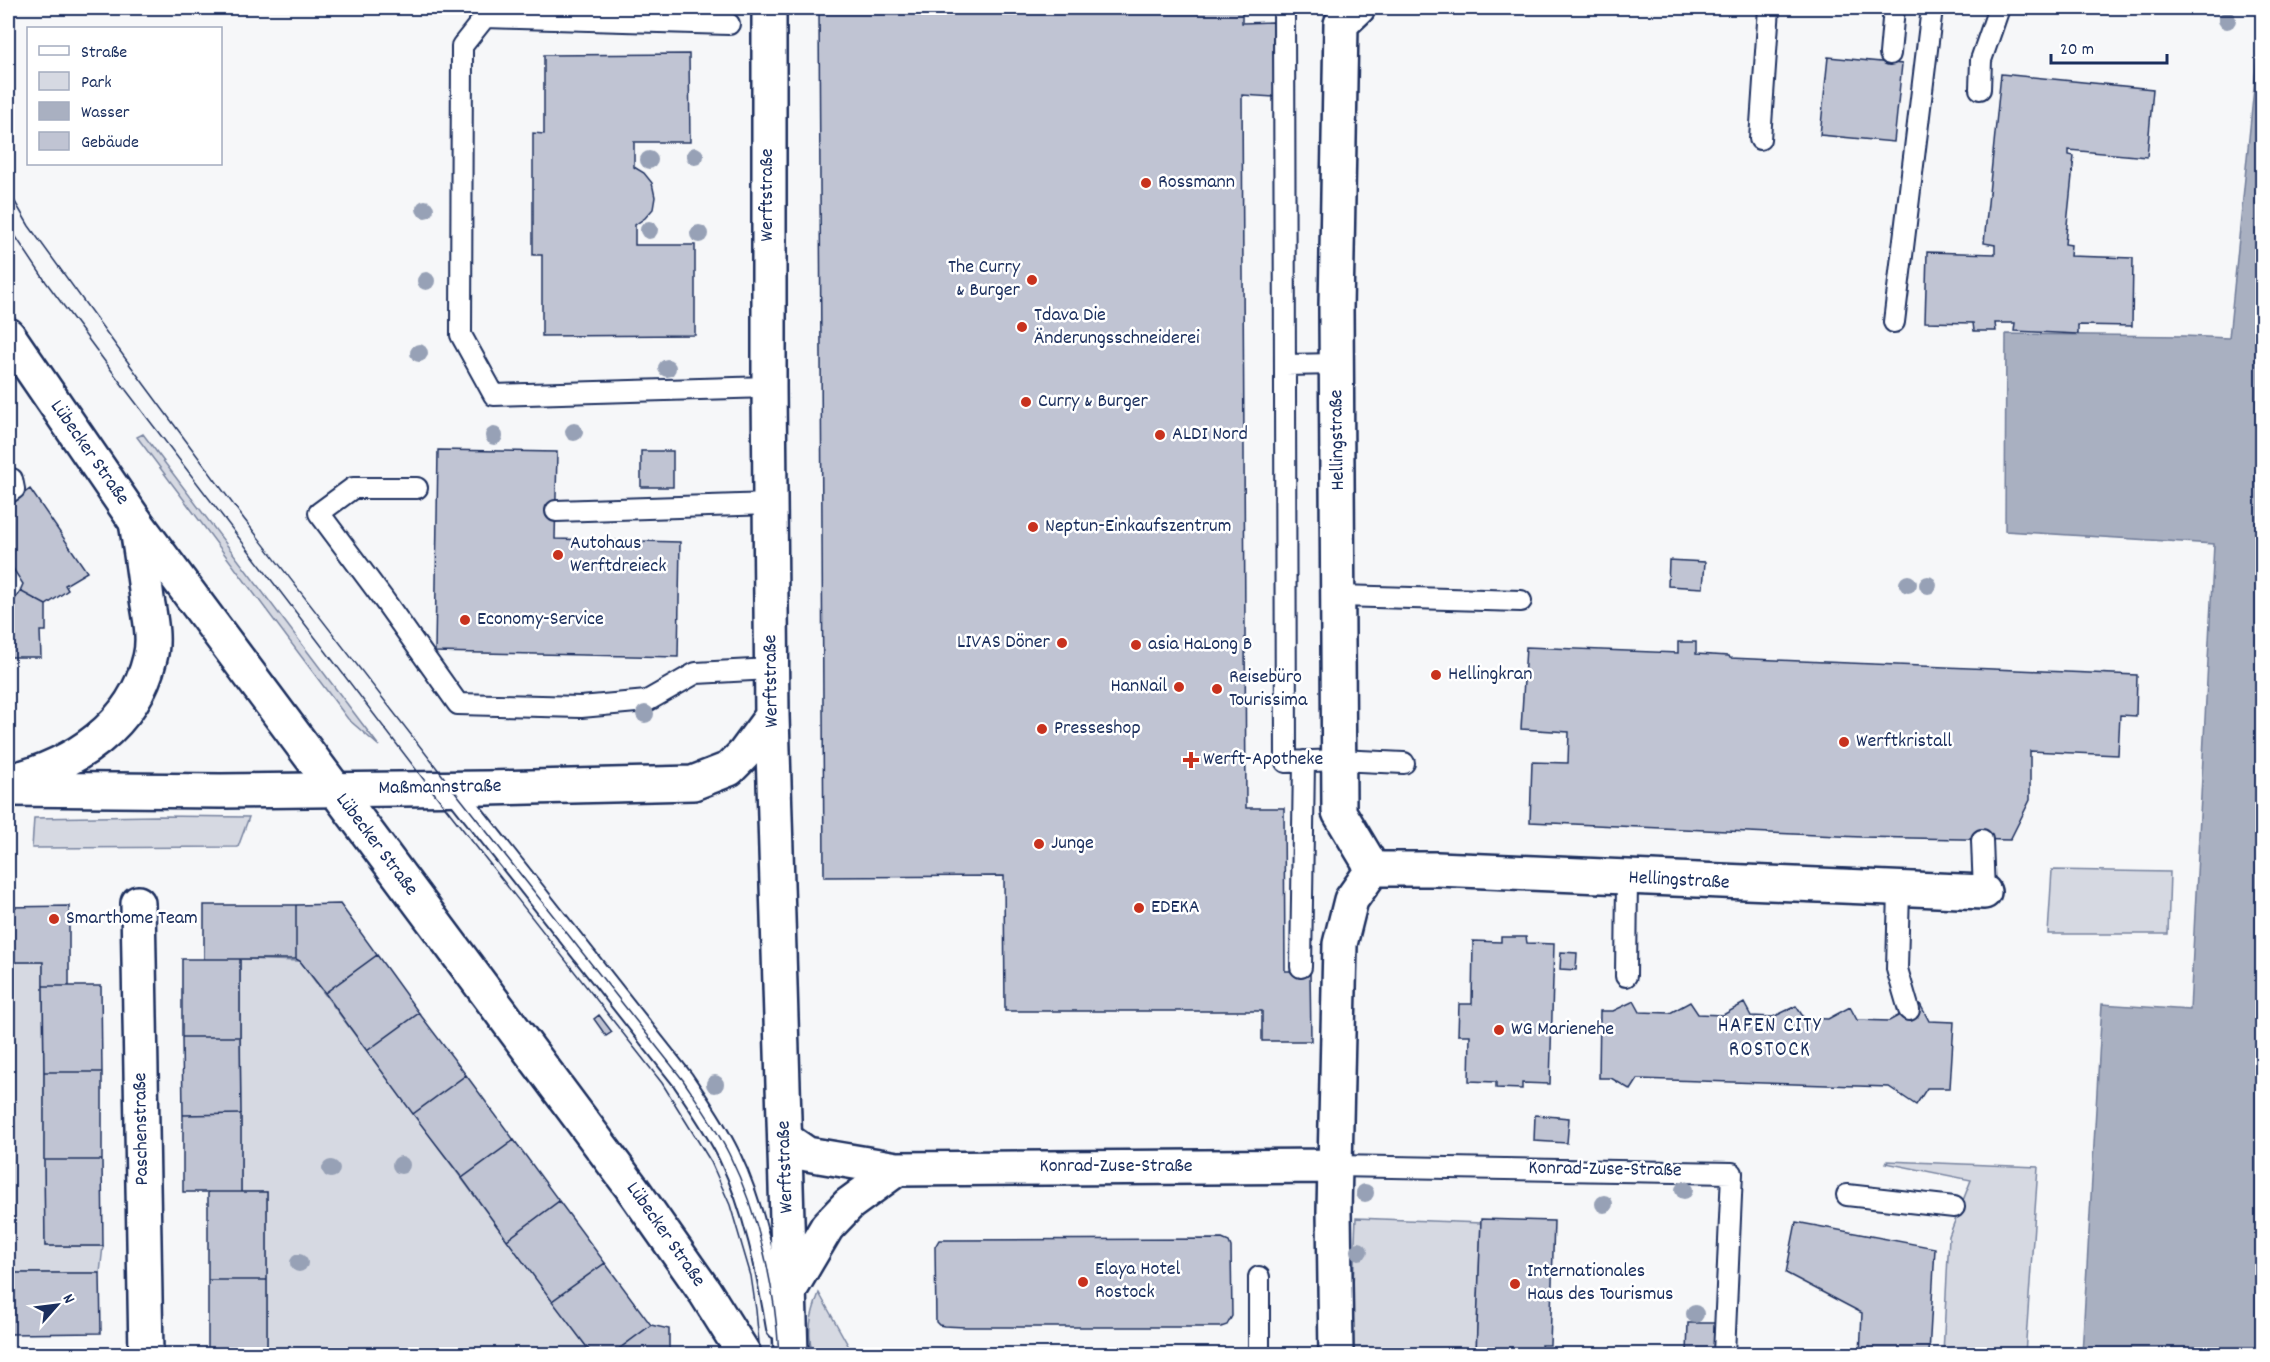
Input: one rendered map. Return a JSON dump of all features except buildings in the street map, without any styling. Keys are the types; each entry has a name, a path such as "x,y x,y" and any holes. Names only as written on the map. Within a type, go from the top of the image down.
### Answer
{"street":[{"name":"Werftstraße","path":"769,8 772,716 791,1288 791,1354"},
{"name":"Hellingstraße","path":"1342,13 1337,364 1339,812 1373,869 1984,892"},
{"name":"Lübecker Straße","path":"8,335 136,522 632,1188 723,1319 744,1354"},
{"path":"8,781 33,775 82,752 114,726 136,695 151,657 152,625 136,522"},
{"name":"Maßmannstraße","path":"8,789 221,791 453,789 693,783 729,769 744,754 772,716"},
{"path":"1336,1354 1335,1166 1340,944 1351,900 1373,869"},
{"name":"Paschenstraße","path":"138,903 146,1354"},
{"name":"Konrad-Zuse-Straße","path":"785,1139 807,1154 897,1169 1335,1166"},
{"path":"791,1288 827,1227 849,1204 897,1169"},
{"path":"723,1319 728,1354"}],"lane":[{"path":"1284,8 1286,762 1338,760 1404,763"},
{"path":"1760,139 1769,8"},
{"path":"1890,54 1894,8"},
{"path":"1894,322 1932,8"},
{"path":"1980,89 1981,60 1999,8"},
{"path":"729,24 485,17 462,46 461,334 494,395 769,387"},
{"path":"1285,365 1337,364"},
{"path":"417,488 353,488 319,513 458,704 581,707 647,701 696,673 772,669"},
{"path":"556,511 770,504"},
{"path":"1339,596 1521,601"},
{"path":"1301,967 1304,761"},
{"path":"453,789 683,1080 711,1122 736,1170 757,1229 778,1331 779,1354"},
{"path":"1982,840 1984,892"},
{"path":"1626,976 1627,878"},
{"path":"1899,889 1898,969 1909,1010"},
{"name":"Konrad-Zuse-Straße","path":"1335,1166 1731,1173 1724,1354"},
{"path":"1847,1195 1954,1207"},
{"path":"1259,1276 1259,1354"}],"green space":[{"path":"143,434 379,746 348,719 137,437"},
{"path":"249,817 238,847 32,848 34,818"},
{"path":"2052,870 2170,872 2168,934 2048,934"},
{"path":"240,959 300,961 592,1354 267,1354 267,1192 241,1192"},
{"path":"8,962 43,962 45,1246 103,1246 100,1273 14,1273 8,1271"},
{"path":"1887,1161 2038,1167 2025,1354 1943,1354 1949,1236 1971,1180 1886,1163"},
{"path":"1356,1218 1481,1223 1476,1354 1350,1354"},
{"path":"819,1293 853,1354 813,1354 810,1324"}],"water":[{"path":"2262,8 2262,1354 2082,1354 2102,1004 2190,1010 2214,544 2005,531 2006,334 2229,338"}],"tram line":[{"path":"8,190 29,226 244,519 683,1080 701,1107 719,1135 740,1177 757,1226 774,1303 779,1354"},
{"path":"8,225 46,282 126,390 431,789 662,1083 711,1162 730,1205 751,1276 760,1354"}],"place":[{"name":"Rossmann","path":"1146,183"},
{"name":"The Curry & Burger","path":"1032,280"},
{"name":"Tdava Die Änderungsschneiderei","path":"1022,327"},
{"name":"Curry & Burger","path":"1026,402"},
{"name":"ALDI Nord","path":"1160,435"},
{"name":"Neptun-Einkaufszentrum","path":"1033,527"},
{"name":"Autohaus Werftdreieck","path":"558,555"},
{"name":"Economy-Service","path":"465,620"},
{"name":"LIVAS Döner","path":"1062,643"},
{"name":"asia HaLong B","path":"1136,645"},
{"name":"Hellingkran","path":"1436,675"},
{"name":"HanNail","path":"1179,687"},
{"name":"Reisebüro Tourissima","path":"1217,689"},
{"name":"Presseshop","path":"1042,729"},
{"name":"Werftkristall","path":"1844,742"},
{"name":"Werft-Apotheke","path":"1191,760"},
{"name":"Junge","path":"1039,844"},
{"name":"EDEKA","path":"1139,908"},
{"name":"Smarthome Team","path":"54,919"},
{"name":"WG Marienehe","path":"1499,1030"},
{"name":"Elaya Hotel Rostock","path":"1083,1282"},
{"name":"Internationales Haus des Tourismus","path":"1515,1284"}],"district":[{"name":"HAFEN CITY ROSTOCK","path":"1770,1039"}]}
